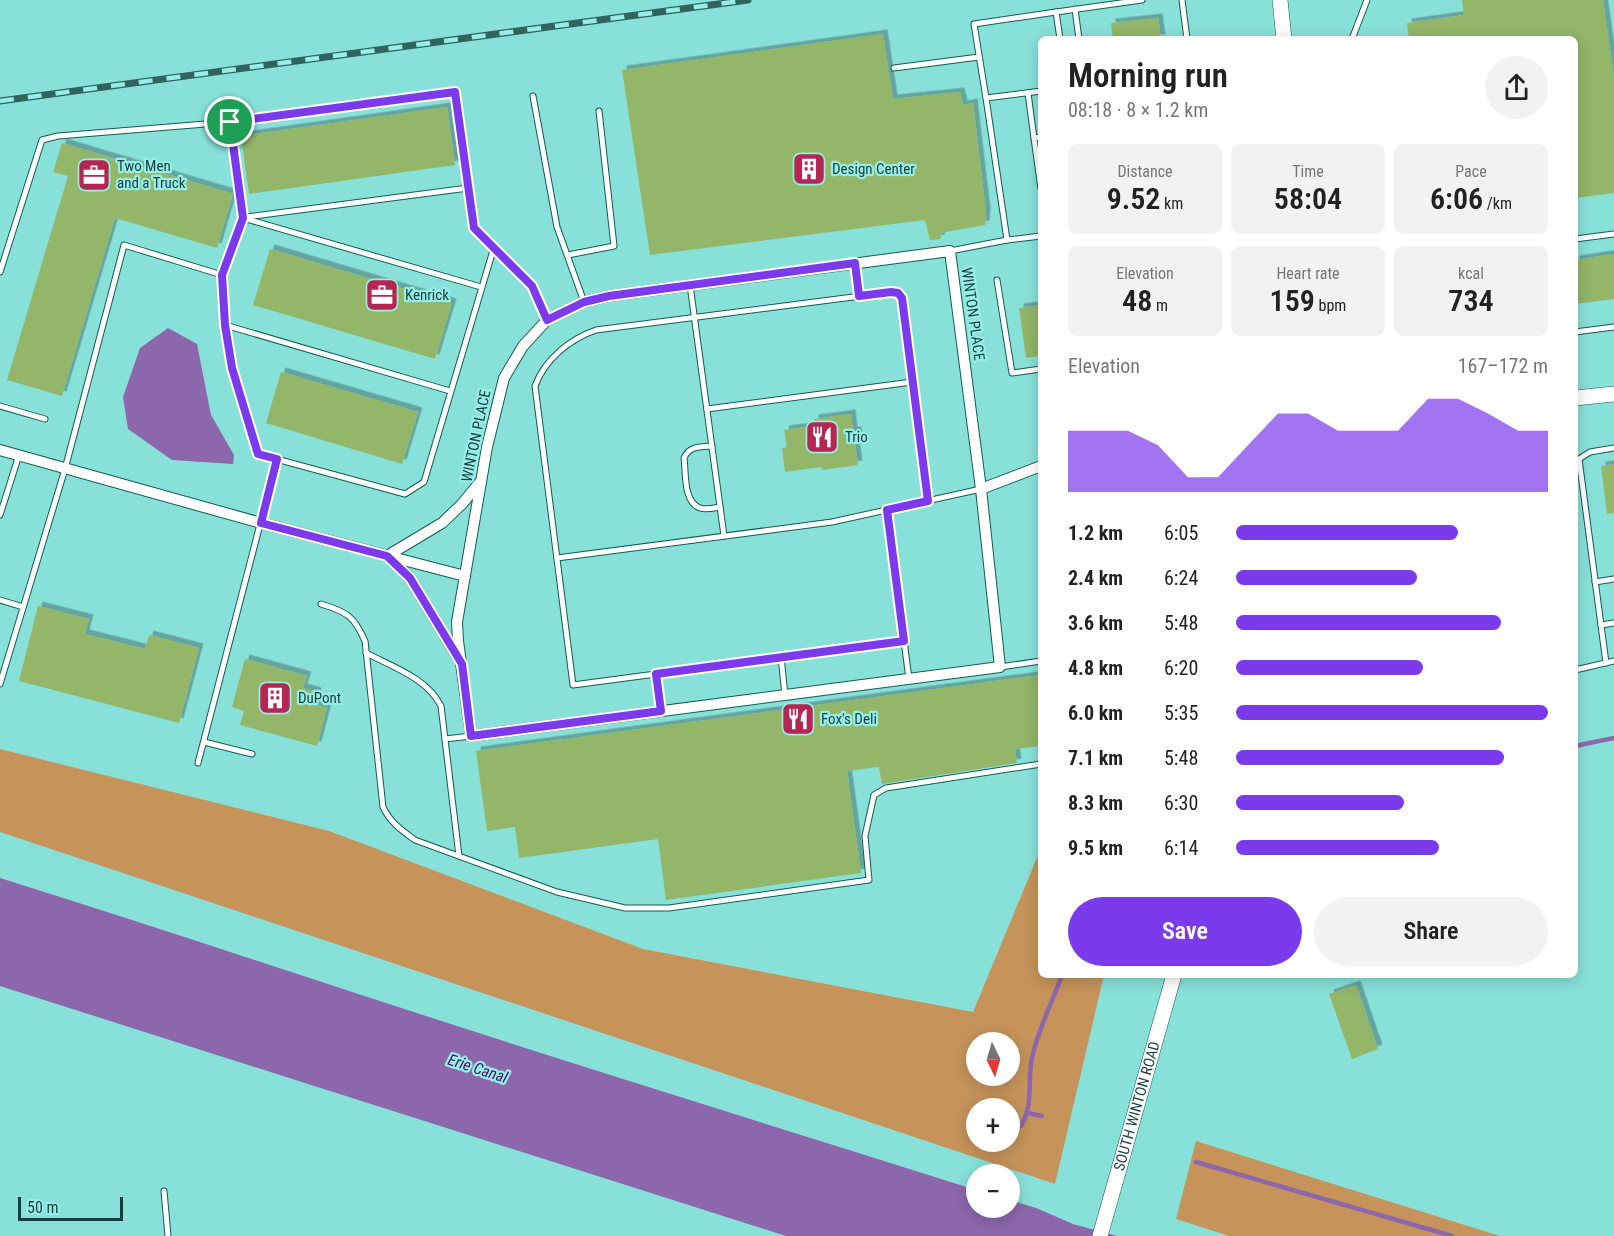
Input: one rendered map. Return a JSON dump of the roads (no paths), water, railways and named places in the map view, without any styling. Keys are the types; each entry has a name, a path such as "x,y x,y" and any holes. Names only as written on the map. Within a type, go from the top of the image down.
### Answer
{"main road":[{"path":"1280,0 1284,36"},
{"path":"1578,398 1614,394"},
{"name":"SOUTH WINTON ROAD","path":"1100,1236 1173,978"}],"street":[{"name":"WINTON PLACE","path":"471,736 457,622 482,479 504,378 523,345 547,320 584,302 609,296 855,263 950,251 981,489 1000,667"},
{"path":"0,450 261,523 465,576"},
{"path":"981,489 1038,467"},
{"path":"387,556 442,523 462,504 482,479"},
{"path":"387,556 410,578 462,664"},
{"path":"471,736 1000,667"}],"lane":[{"path":"1007,240 974,24 1142,0"},
{"path":"1182,0 1187,36"},
{"path":"1353,36 1367,0"},
{"path":"1075,9 1079,36"},
{"path":"1056,12 1060,36"},
{"path":"894,68 979,57"},
{"path":"0,272 42,140 58,136 230,122 455,92 474,228 532,286 547,320"},
{"path":"986,98 1038,92"},
{"path":"1028,93 1038,138"},
{"path":"533,96 557,227 584,302"},
{"path":"568,255 614,246 599,111"},
{"path":"230,122 243,218 222,275 225,325 232,368 258,454 405,494 424,482 494,247"},
{"path":"243,218 468,188"},
{"path":"243,218 481,287"},
{"path":"1578,239 1614,234"},
{"path":"950,251 1038,236"},
{"path":"0,684 65,469 124,245 222,275"},
{"path":"855,263 859,296"},
{"path":"997,280 1012,373 1038,369"},
{"path":"690,285 724,536"},
{"path":"904,641 573,684 536,386 540,374 551,360 571,343 589,332 694,316 898,293 902,298 928,501"},
{"path":"225,325 450,391"},
{"path":"1578,332 1614,327"},
{"path":"707,409 912,381"},
{"path":"0,406 45,419"},
{"path":"712,446 693,448 684,458 689,496 694,505 702,510 720,507"},
{"path":"1606,663 1579,459 1590,452 1614,448"},
{"path":"0,515 19,455"},
{"path":"198,762 277,459"},
{"path":"557,558 832,522 981,489"},
{"path":"887,510 909,679"},
{"path":"1595,582 1614,579"},
{"path":"0,600 23,607"},
{"path":"321,604 342,610 353,619 364,641 383,807 398,828 415,840 557,892 625,908 669,908 869,880 865,836 874,795 886,788 1038,764"},
{"path":"1601,625 1614,623"},
{"path":"366,653 425,683 436,694 441,706 459,856"},
{"path":"781,657 786,695"},
{"path":"1000,667 1038,661"},
{"path":"1578,669 1614,661"},
{"path":"656,674 661,711"},
{"path":"445,739 471,736"},
{"path":"204,742 252,754"},
{"path":"164,1191 168,1236"}],"water":[{"path":"168,328 197,344 211,415 234,455 233,464 172,460 128,429 123,397 140,348"},
{"name":"Erie Canal","path":"0,878 544,1054 966,1187 966,1218 1020,1218 1020,1203 1073,1224 1117,1236 786,1236 0,986"}],"waterway":[{"path":"1578,745 1614,738"},
{"path":"1021,1126 1028,1109 1035,1047 1061,978"},
{"path":"1028,1113 1042,1116"},
{"path":"1196,1162 1452,1236"}],"railway":[{"path":"0,101 748,0"}],"place":[{"name":"Design Center","path":"809,169"},
{"name":"Two Men and a Truck","path":"94,175"},
{"name":"Kenrick","path":"382,295"},
{"name":"Trio","path":"822,437"},
{"name":"DuPont","path":"275,698"},
{"name":"Fox's Deli","path":"798,719"}]}
